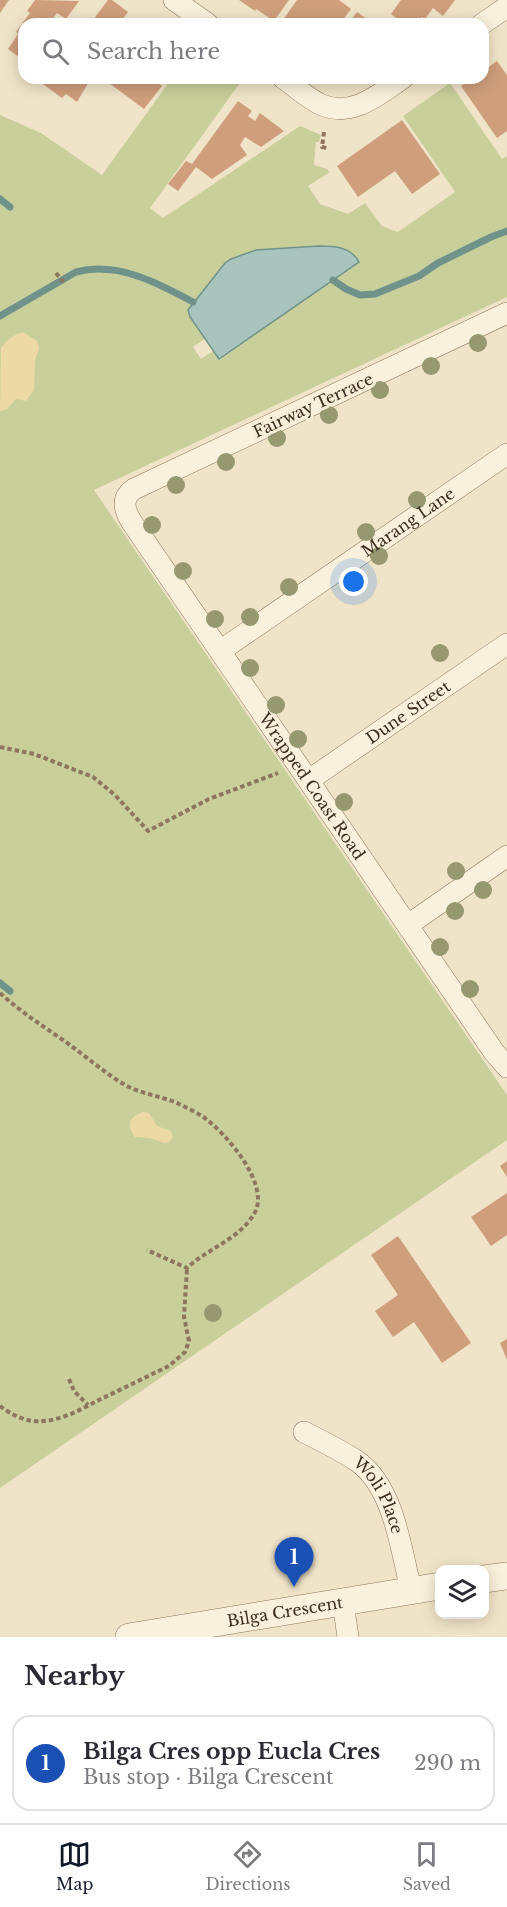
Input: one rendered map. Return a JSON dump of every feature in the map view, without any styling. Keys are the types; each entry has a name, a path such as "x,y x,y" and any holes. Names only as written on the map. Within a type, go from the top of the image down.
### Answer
{"street":[{"path":"174,0 200,18"},
{"path":"488,18 501,5"},
{"path":"292,84 319,103 338,108 357,106 394,84"},
{"name":"Fairway Terrace","path":"125,501 126,495 134,489 507,313"},
{"name":"Marang Lane","path":"220,651 507,454"},
{"name":"Wrapped Coast Road","path":"125,501 125,510 131,521 495,1053 507,1067"},
{"name":"Dune Street","path":"309,780 507,644"},
{"path":"408,925 507,856"},
{"name":"Woli Place","path":"304,1432 358,1462 377,1483 393,1515 411,1590"},
{"path":"489,1578 507,1576"},
{"name":"Bilga Crescent","path":"129,1637 435,1587"},
{"path":"343,1602 348,1637"}],"path":[{"path":"324,132 322,147 327,148"},
{"path":"56,273 64,284"},
{"path":"0,747 34,754 93,777 115,795 148,831 209,800 286,768"},
{"path":"0,993 21,1012 125,1085 177,1103 203,1116 239,1154 258,1188 257,1208 248,1222 234,1237 187,1268 184,1317 189,1341 185,1352 169,1366 65,1416 40,1422 20,1418 0,1406"},
{"path":"147,1250 187,1268"},
{"path":"69,1379 74,1391 88,1405"}],"green space":[{"path":"168,84 239,84 150,208 163,218 300,126 321,135 319,142 316,142 314,165 330,172 308,186 320,204 348,214 365,203 382,226 398,232 455,192 403,116 449,84 502,159 507,156 507,297 94,490 507,1095 507,1140 0,1488 0,115 41,133 102,175","holes":["206,338 215,350 201,359 193,347"]}],"sand":[{"path":"23,332 37,341 39,349 35,360 34,390 26,401 16,399 7,409 0,411 1,348 10,338"},
{"path":"143,1112 149,1113 157,1126 171,1131 173,1137 169,1142 135,1137 130,1128 130,1122"}],"water":[{"path":"319,246 347,250 359,262 219,359 190,317 188,310 225,263 256,250"}],"building":[{"path":"0,0 9,0 0,13"},
{"path":"35,0 79,1 67,18 57,13 53,18 26,18 30,13 27,11"},
{"path":"108,0 112,0 128,12 124,18 94,18"},
{"path":"239,0 289,0 276,18 270,18 256,9 255,11"},
{"path":"297,0 339,0 351,9 344,18 284,18"},
{"path":"401,0 455,0 443,16 433,8 426,18 396,18 391,14"},
{"path":"357,12 366,18 352,18"},
{"path":"18,34 18,56 8,49"},
{"path":"497,61 507,75 507,131 497,138 461,86 489,84 489,67"},
{"path":"43,84 88,84 77,102 66,94 62,98"},
{"path":"110,84 159,84 162,86 144,109"},
{"path":"238,101 252,111 248,116 255,121 260,113 284,131 261,147 245,137 240,145 247,155 212,179 196,167 178,191 168,184 186,161 192,164"},
{"path":"402,120 440,174 412,194 395,171 358,197 337,166"},
{"path":"507,1161 507,1177 500,1166"},
{"path":"507,1193 507,1235 491,1246 471,1217"},
{"path":"398,1236 471,1343 442,1363 414,1322 393,1337 375,1311 398,1295 371,1255"},
{"path":"507,1339 507,1360 500,1343"}],"waterway":[{"path":"0,199 10,207"},
{"path":"333,280 360,295 375,294 419,276 438,263 507,231"},
{"path":"0,316 76,272 91,269 107,269 137,276 193,302"},
{"path":"0,983 10,991"}],"place":[{"name":"Bilga Cres opp Eucla Cres","path":"294,1587"}]}
